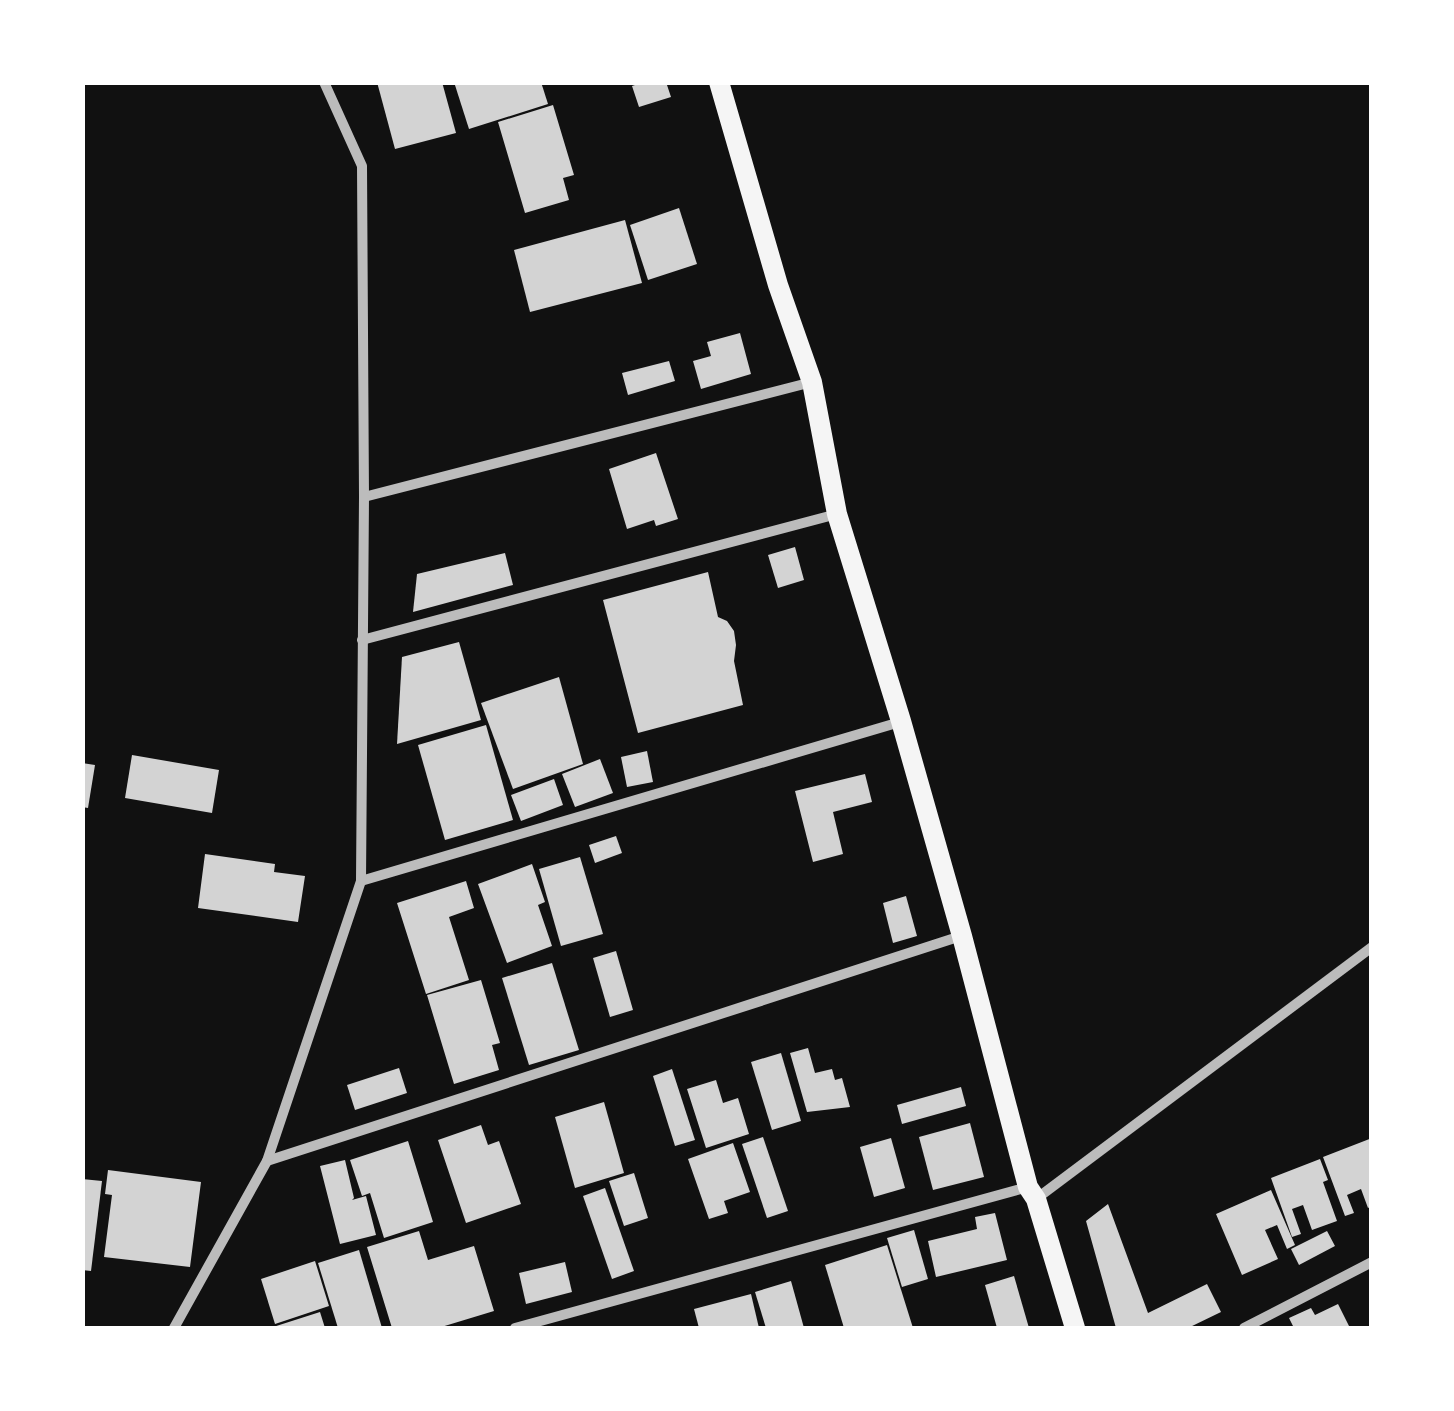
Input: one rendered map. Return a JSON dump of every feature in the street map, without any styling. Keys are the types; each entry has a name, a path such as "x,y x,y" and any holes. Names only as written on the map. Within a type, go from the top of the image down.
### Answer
{"main road":[{"path":"719,82 778,285 812,382 837,514 901,722 1032,1193 1076,1328"}],"street":[{"path":"174,1328 267,1161 361,881 362,166 324,82"},
{"path":"364,497 812,382"},
{"path":"362,640 837,514"},
{"path":"361,881 901,722"},
{"path":"267,1161 962,936"},
{"path":"515,1328 1032,1193 1372,947"},
{"path":"1244,1328 1372,1262"}],"building":[{"path":"377,82 442,82 456,133 395,149"},
{"path":"454,82 541,82 548,104 469,129"},
{"path":"666,82 671,97 639,107 632,86"},
{"path":"553,105 574,175 563,178 569,200 525,213 498,122"},
{"path":"679,208 697,264 648,280 630,225"},
{"path":"625,220 642,283 530,312 514,250"},
{"path":"740,333 751,374 701,389 693,361 711,356 707,342"},
{"path":"669,361 675,381 628,395 622,373"},
{"path":"656,453 678,519 656,526 654,520 627,529 609,469"},
{"path":"795,547 804,580 778,588 768,555"},
{"path":"505,553 513,585 413,612 417,574"},
{"path":"708,572 718,617 734,631 734,661 743,705 638,733 603,600"},
{"path":"459,642 481,720 397,744 402,657"},
{"path":"559,677 583,764 513,789 481,703"},
{"path":"486,725 513,820 445,840 418,745"},
{"path":"647,751 653,782 627,787 621,757"},
{"path":"132,755 219,770 212,813 125,798"},
{"path":"600,759 613,793 575,807 562,774"},
{"path":"82,763 95,765 88,808 82,807"},
{"path":"865,774 872,802 833,812 843,854 813,862 795,791"},
{"path":"554,779 563,805 521,821 511,795"},
{"path":"616,836 622,853 595,863 589,845"},
{"path":"205,854 275,864 274,872 305,876 298,922 198,908"},
{"path":"580,857 603,934 561,946 539,869"},
{"path":"532,864 545,902 538,905 552,946 507,963 478,884"},
{"path":"466,881 474,908 449,917 469,980 426,994 397,903"},
{"path":"906,896 917,936 893,943 883,903"},
{"path":"616,951 633,1010 610,1017 593,958"},
{"path":"552,963 579,1050 529,1065 502,978"},
{"path":"481,980 500,1043 492,1045 499,1070 454,1084 427,995"},
{"path":"808,1048 815,1073 832,1069 835,1080 842,1078 850,1107 807,1112 790,1053"},
{"path":"781,1053 801,1121 772,1130 751,1062"},
{"path":"399,1068 407,1093 355,1110 347,1085"},
{"path":"672,1069 695,1140 675,1146 653,1076"},
{"path":"716,1080 723,1103 738,1098 749,1134 706,1148 687,1089"},
{"path":"961,1087 966,1106 902,1124 897,1105"},
{"path":"604,1102 624,1173 575,1188 555,1117"},
{"path":"970,1123 984,1177 933,1190 919,1137"},
{"path":"481,1125 488,1145 499,1141 521,1204 466,1223 438,1140"},
{"path":"763,1137 788,1211 767,1218 742,1144"},
{"path":"891,1138 905,1188 874,1197 860,1147"},
{"path":"1372,1138 1372,1206 1368,1208 1361,1189 1347,1195 1354,1213 1345,1216 1323,1157"},
{"path":"408,1141 433,1222 384,1238 370,1193 362,1196 350,1160"},
{"path":"733,1143 750,1192 724,1201 728,1213 709,1219 688,1159"},
{"path":"1320,1159 1328,1180 1323,1182 1337,1221 1312,1230 1303,1205 1292,1209 1301,1234 1292,1237 1271,1178"},
{"path":"345,1160 352,1200 366,1196 376,1235 340,1244 320,1166"},
{"path":"108,1170 201,1182 190,1267 104,1257 112,1195 105,1194"},
{"path":"634,1173 648,1218 624,1226 609,1181"},
{"path":"82,1179 102,1181 91,1271 82,1270"},
{"path":"605,1188 634,1271 612,1279 583,1196"},
{"path":"1271,1190 1295,1245 1287,1249 1277,1225 1265,1230 1278,1259 1242,1275 1216,1214"},
{"path":"1108,1204 1148,1313 1207,1284 1221,1312 1188,1328 1116,1328 1086,1221"},
{"path":"995,1213 1007,1260 936,1277 928,1241 977,1229 975,1217"},
{"path":"914,1230 928,1279 902,1287 887,1238"},
{"path":"419,1231 428,1260 474,1246 494,1311 438,1328 392,1328 367,1247"},
{"path":"1327,1231 1335,1246 1299,1265 1291,1249"},
{"path":"887,1245 913,1328 844,1328 825,1265"},
{"path":"359,1250 382,1328 338,1328 318,1263"},
{"path":"315,1261 329,1306 275,1324 261,1279"},
{"path":"565,1262 572,1292 526,1304 519,1273"},
{"path":"1014,1276 1029,1328 997,1328 985,1285"},
{"path":"791,1281 804,1328 766,1328 755,1292"},
{"path":"751,1294 759,1328 699,1328 694,1309"},
{"path":"1338,1304 1350,1328 1294,1328 1289,1318 1311,1308 1315,1315"},
{"path":"320,1312 325,1328 270,1328"}]}
